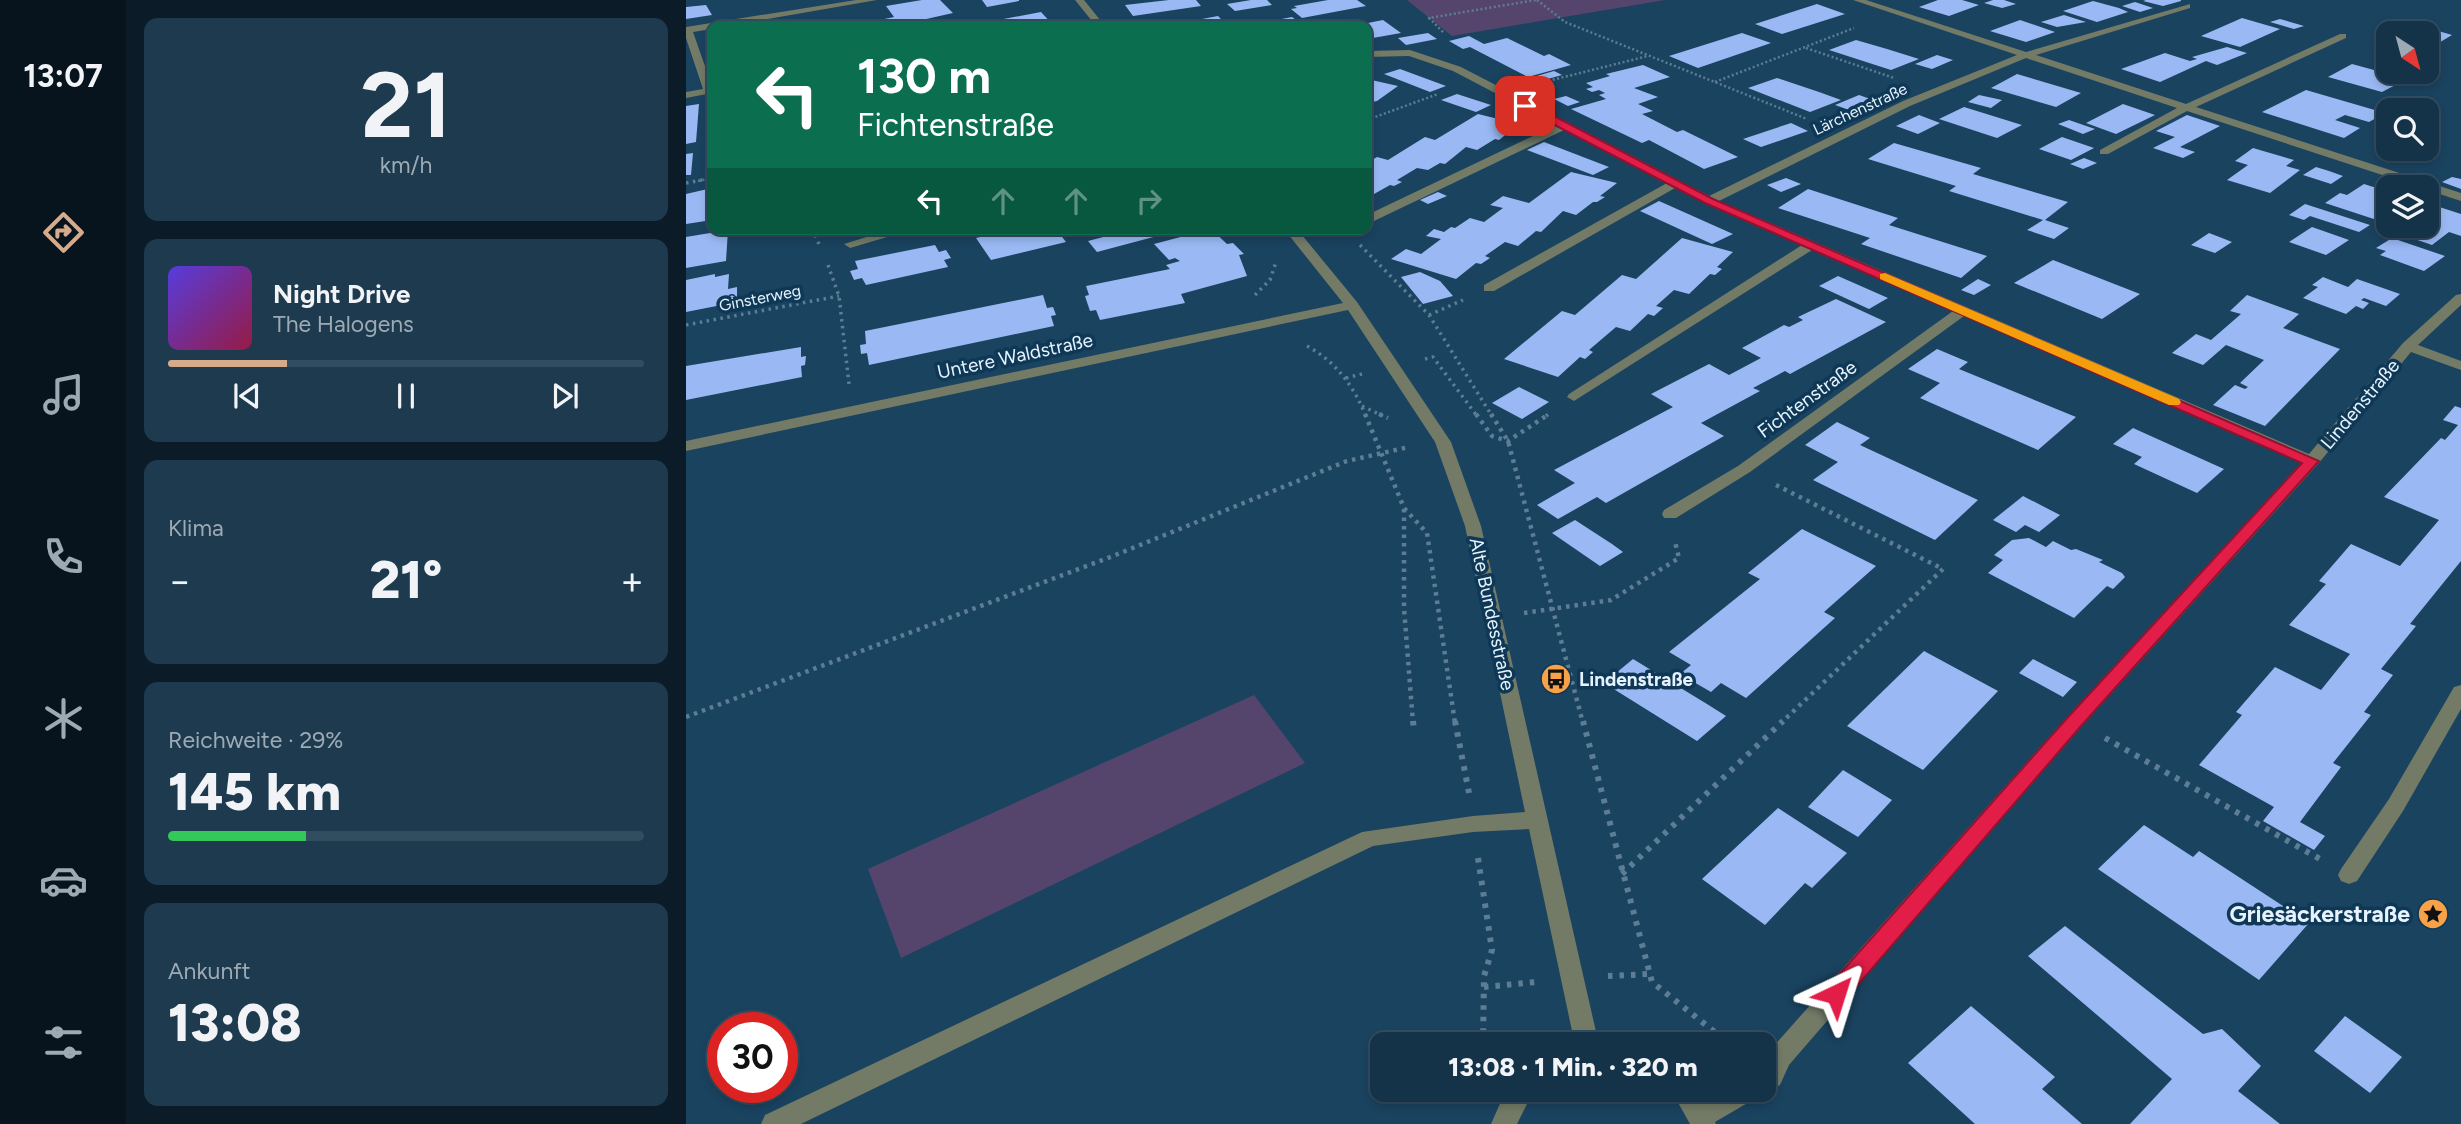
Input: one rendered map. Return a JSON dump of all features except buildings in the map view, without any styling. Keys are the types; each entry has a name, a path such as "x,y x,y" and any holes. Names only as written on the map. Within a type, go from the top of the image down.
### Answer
{"street":[{"path":"743,21 873,0"},
{"path":"1079,0 1097,21"},
{"path":"1857,0 2461,197"},
{"name":"Lärchenstraße","path":"1709,201 1843,133 2028,54 2187,6"},
{"path":"707,27 687,30 707,85"},
{"path":"2104,152 2186,107 2343,36"},
{"path":"1372,54 1410,53 1457,69 1709,201 2312,461"},
{"path":"686,95 707,91"},
{"path":"1372,217 1563,126"},
{"path":"1489,288 1674,184"},
{"path":"850,244 885,235"},
{"name":"Alte Bundesstraße","path":"1295,235 1352,305 1443,442 1473,526 1584,1032"},
{"path":"1574,397 1811,246"},
{"name":"Lindenstraße","path":"1776,1065 1780,1057 2075,721 2312,461 2408,346 2461,298"},
{"name":"Untere Waldstraße","path":"686,446 1352,305"},
{"name":"Fichtenstraße","path":"1670,513 1744,469 1963,310"},
{"path":"2408,346 2461,366"},
{"path":"2348,875 2396,805 2461,692"},
{"path":"774,1124 1370,838 1473,824 1536,820"},
{"path":"1504,1124 1512,1102"},
{"path":"1691,1102 1702,1120 1729,1102"}],"path":[{"path":"1410,53 1451,40 1429,18 1537,0 1565,22 1843,133"},
{"path":"1715,82 1896,12"},
{"path":"1805,47 1935,92"},
{"path":"1507,95 1561,77 1649,56"},
{"path":"1372,118 1478,79"},
{"path":"686,183 707,179"},
{"path":"815,235 823,253"},
{"path":"1247,301 1270,279 1278,250 1289,235"},
{"path":"1354,239 1429,315 1508,441 1652,982 1715,1032"},
{"path":"827,264 839,296 851,411"},
{"path":"1429,315 1489,288"},
{"name":"Ginsterweg","path":"686,324 839,296"},
{"path":"1294,345 1319,352 1346,378 1404,509 1427,533 1492,950 1484,976 1483,1032"},
{"path":"1346,378 1433,357 1492,436 1508,441"},
{"path":"1508,441 1574,397"},
{"path":"686,718 1113,556 1347,461 1381,452"},
{"path":"1622,874 1944,569 1744,469"},
{"path":"1404,509 1404,608 1414,730"},
{"path":"1493,617 1611,600 1679,558 1670,513"},
{"path":"2075,721 2348,875"}],"shaded area":[{"path":"1407,0 1665,0 1452,36"},
{"path":"1254,695 1305,763 901,958 868,869"}],"slow traffic":[{"path":"1885,277 2174,402"}],"place":[{"name":"Lindenstraße","path":"1556,679"},
{"name":"Griesäckerstraße","path":"2433,914"}],"route":[{"path":"1525,106 1709,201 2312,461 2075,721 1836,994"}]}
